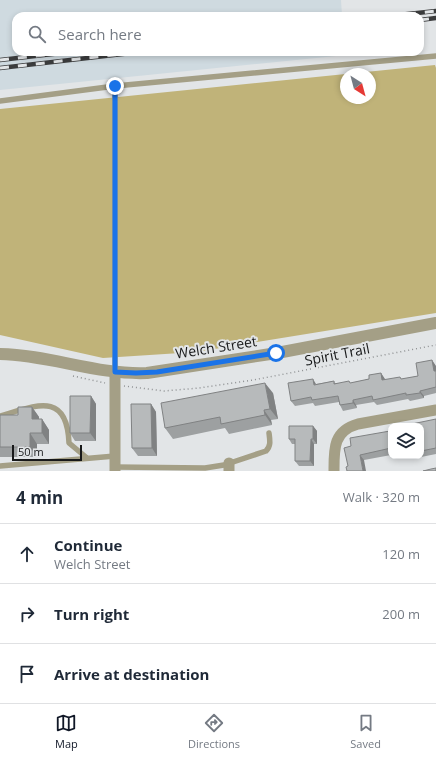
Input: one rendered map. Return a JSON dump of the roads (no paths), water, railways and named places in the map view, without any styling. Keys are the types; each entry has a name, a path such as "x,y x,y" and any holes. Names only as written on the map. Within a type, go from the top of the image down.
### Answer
{"street":[{"name":"Welch Street","path":"0,354 30,357 115,372 136,373 169,370 276,353 436,323"},
{"path":"115,372 115,465"},
{"path":"334,471 335,446 346,429 358,424 436,410"}],"lane":[{"path":"0,101 115,86 436,56"},
{"path":"115,86 115,372"},
{"path":"0,416 38,406 50,406 59,411 66,419 69,444 87,458"},
{"path":"0,466 87,458 115,465 205,468 229,467 266,451 269,448 270,443 269,433"}],"railway":[{"path":"424,12 436,11"},
{"path":"424,20 436,18"},
{"path":"0,60 35,56"},
{"path":"0,68 105,56"}]}
